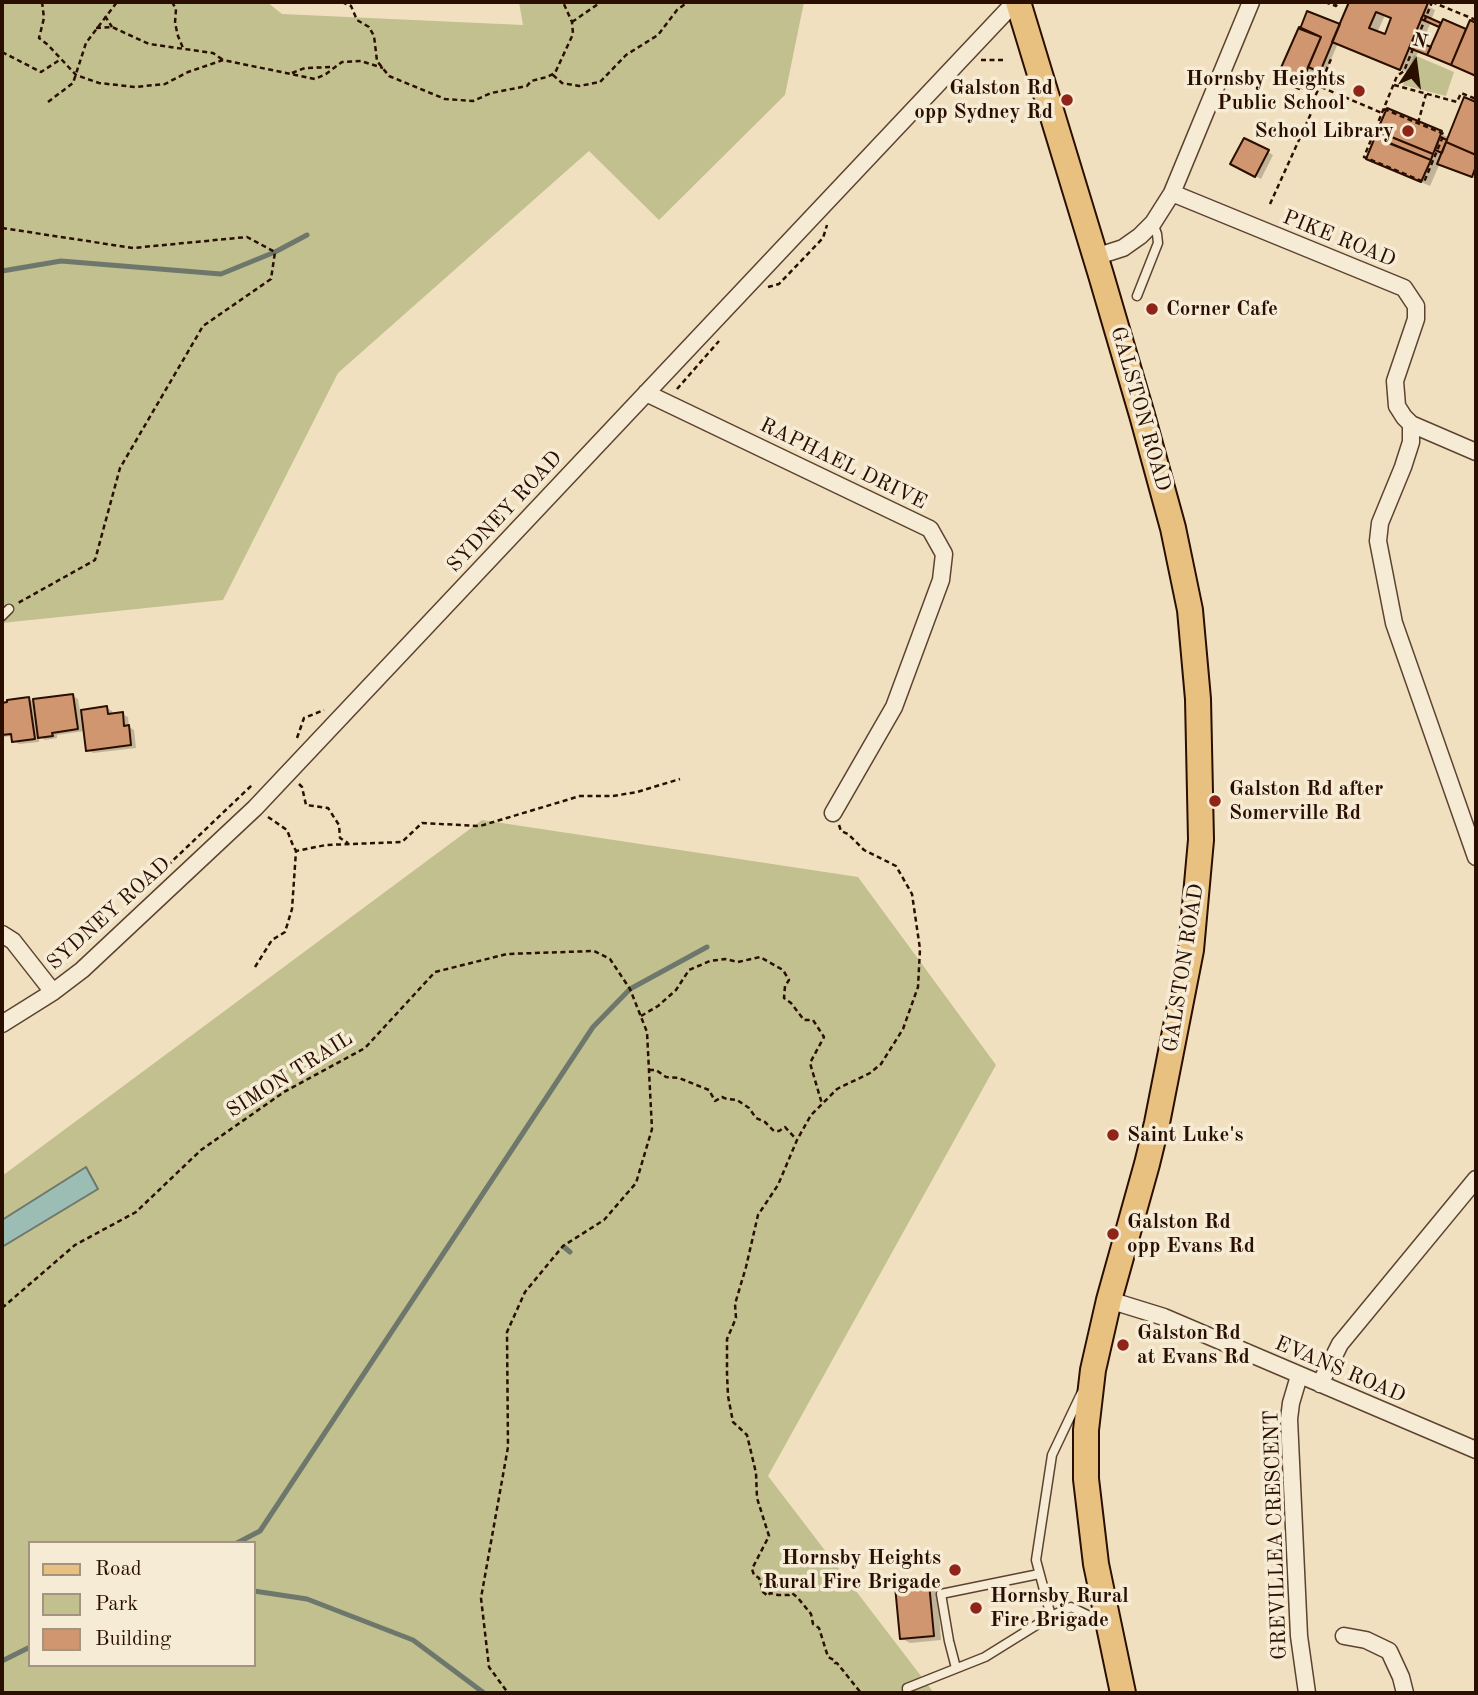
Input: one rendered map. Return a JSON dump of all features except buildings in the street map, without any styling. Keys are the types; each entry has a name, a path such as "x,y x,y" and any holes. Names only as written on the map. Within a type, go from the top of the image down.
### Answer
{"main road":[{"name":"GALSTON ROAD","path":"1017,2 1151,447 1184,574 1198,699 1201,840 1191,950 1157,1124 1109,1300 1093,1370 1086,1430 1086,1479 1096,1564 1123,1693"}],"street":[{"name":"SYDNEY ROAD","path":"2,1024 82,970 255,808 1017,2"},
{"path":"1095,257 1123,248 1140,236 1153,223 1172,193 1251,2"},
{"name":"PIKE ROAD","path":"1172,193 1404,288 1416,306 1416,319 1395,381 1395,392 1397,406 1410,424"},
{"name":"RAPHAEL DRIVE","path":"646,393 930,529 944,554 941,580 894,707 833,813"},
{"path":"1476,452 1410,424 1411,442 1380,523 1378,541 1394,623 1476,857"},
{"path":"2,933 13,941 53,992"},
{"path":"1320,1384 1340,1345 1476,1179"},
{"name":"EVANS ROAD","path":"1109,1300 1164,1317 1476,1450"},
{"name":"GREVILLEA CRESCENT","path":"1299,1376 1289,1419 1298,1636 1307,1693"},
{"path":"1344,1636 1366,1640 1389,1651 1405,1693"}],"lane":[{"path":"1137,296 1158,243 1153,223"},
{"path":"2,616 9,608"},
{"path":"1051,1616 1036,1560 1052,1455 1093,1370"},
{"path":"956,1668 941,1594 1039,1574"},
{"path":"907,1689 985,1657 1051,1616 1071,1607 1108,1625"}],"path":[{"path":"42,2 44,18 39,38 76,75 99,83 135,87 165,84 188,72 223,60"},
{"path":"48,102 73,83 86,43 117,2"},
{"path":"172,2 176,9 175,23 183,48"},
{"path":"343,2 351,6 357,20 369,27 374,36 377,61 389,76 445,99 473,101 491,93 527,86 531,81 553,75 573,34 572,22 563,2"},
{"path":"572,22 601,2"},
{"path":"553,75 562,83 579,86 600,82 626,55 658,35 677,10 688,2"},
{"path":"1325,2 1336,6 1338,2"},
{"path":"1320,86 1383,111 1418,123 1444,134 1424,182 1364,157 1383,111 1394,85 1397,76 1404,71 1432,2 1476,20"},
{"path":"105,16 112,27"},
{"path":"96,28 112,27 149,44 214,52 223,60 315,79 342,62 361,61 383,68"},
{"path":"2,52 41,72 61,59"},
{"path":"1270,204 1331,60"},
{"path":"289,74 305,68 336,67"},
{"path":"1394,85 1457,102 1461,93 1476,99"},
{"path":"1418,123 1426,93"},
{"path":"2,228 133,248 247,237 275,252 271,279 203,326 120,468 95,560 9,608"},
{"path":"295,745 304,718 330,708"},
{"path":"287,774 302,787 306,805 328,808 339,825 340,838 351,845"},
{"path":"296,850 326,845 402,842 422,823 480,826 580,796 613,796 637,792 680,779"},
{"path":"137,894 255,782"},
{"path":"255,808 287,830 296,850 292,909 285,932 272,940 255,967"},
{"path":"833,813 841,831 848,834 864,850 896,866 912,894 920,949 918,986 903,1029 881,1064 870,1073 837,1089 811,1115 778,1185 758,1215 735,1304 736,1318 727,1339 728,1396 733,1422 747,1435 756,1473 757,1498 769,1536 752,1569 754,1575 759,1578 763,1592 768,1596 770,1593 792,1593 798,1598 811,1614 813,1624 819,1628 828,1657 837,1663 862,1693"},
{"name":"SIMON TRAIL","path":"2,1308 75,1245 136,1212 201,1150 284,1091 365,1048 435,972 507,954 594,951 610,959 630,989 647,1032 652,1129 636,1183 604,1220 563,1246 525,1293 507,1332 508,1447 481,1598 489,1667 508,1693"},
{"path":"641,1016 658,1006 676,990 689,970 710,961 725,959 738,962 760,957 783,970 789,980 785,986 784,998 804,1020 813,1020 824,1037 810,1063 822,1105"},
{"path":"649,1070 656,1070 666,1077 679,1078 709,1090 715,1101 722,1097 737,1100 749,1108 755,1118 765,1122 774,1131 785,1127 797,1140"}],"green space":[{"path":"2,2 267,2 282,14 523,25 519,2 804,2 785,95 659,220 589,151 338,373 223,600 2,623"},
{"path":"1414,55 1454,72 1446,96 1403,85"},
{"path":"482,820 858,877 996,1065 768,1476 934,1693 2,1693 2,1176"}],"water":[{"path":"86,1167 98,1189 2,1247 2,1220"}],"waterway":[{"path":"2,271 61,261 221,274 275,252 307,235"},
{"path":"241,1541 260,1531 593,1027 630,989 707,947"},
{"path":"564,1247 570,1252"},
{"path":"256,1591 307,1599 413,1640 484,1693"},
{"path":"2,1661 28,1648"}],"place":[{"name":"Hornsby Heights Public School","path":"1359,91"},
{"name":"Galston Rd opp Sydney Rd","path":"1067,100"},
{"name":"School Library","path":"1408,131"},
{"name":"Corner Cafe","path":"1152,309"},
{"name":"Galston Rd after Somerville Rd","path":"1215,801"},
{"name":"Saint Luke's","path":"1113,1135"},
{"name":"Galston Rd opp Evans Rd","path":"1113,1234"},
{"name":"Galston Rd at Evans Rd","path":"1123,1345"},
{"name":"Hornsby Heights Rural Fire Brigade","path":"955,1570"},
{"name":"Hornsby Rural Fire Brigade","path":"976,1608"}]}
